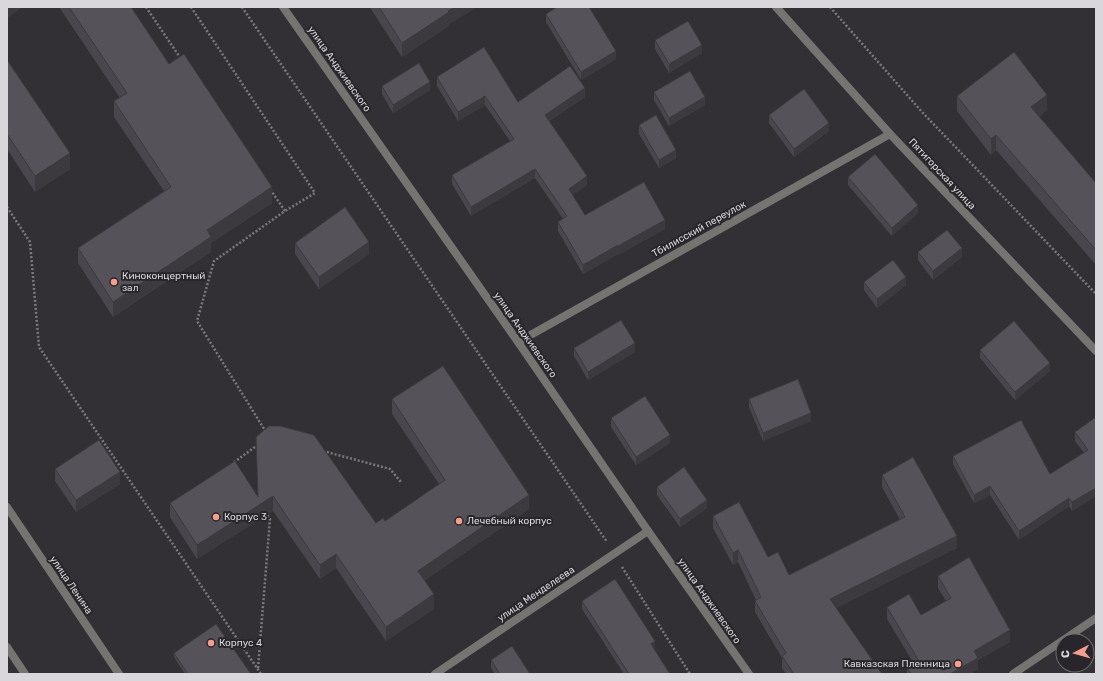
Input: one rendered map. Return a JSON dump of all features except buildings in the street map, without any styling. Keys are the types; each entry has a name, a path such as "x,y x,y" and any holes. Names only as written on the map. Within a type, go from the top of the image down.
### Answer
{"street":[{"name":"улица Анджиевского","path":"283,7 749,674"},
{"name":"Пятигорская улица","path":"776,7 890,134 1096,352"},
{"name":"Тбилисский переулок","path":"518,342 890,134"},
{"name":"улица Ленина","path":"7,507 119,674"},
{"name":"улица Менделеева","path":"435,674 648,531"},
{"path":"1013,674 1096,618"},
{"path":"7,647 25,674"}],"path":[{"path":"146,7 182,60"},
{"path":"191,7 315,193 285,211 214,261 197,321 269,436"},
{"path":"242,7 444,301 614,554 690,674"},
{"path":"830,7 922,112 1096,294"},
{"path":"267,185 285,211"},
{"path":"7,207 30,242 39,347 261,674"},
{"path":"237,469 233,463 263,441"},
{"path":"322,450 390,468 401,482"},
{"path":"258,669 270,519 266,513"}],"place":[{"name":"Киноконцертный зал","path":"114,282"},
{"name":"Корпус 3","path":"216,517"},
{"name":"Лечебный корпус","path":"459,521"},
{"name":"Корпус 4","path":"211,643"},
{"name":"Кавказская Пленница","path":"958,664"}]}
